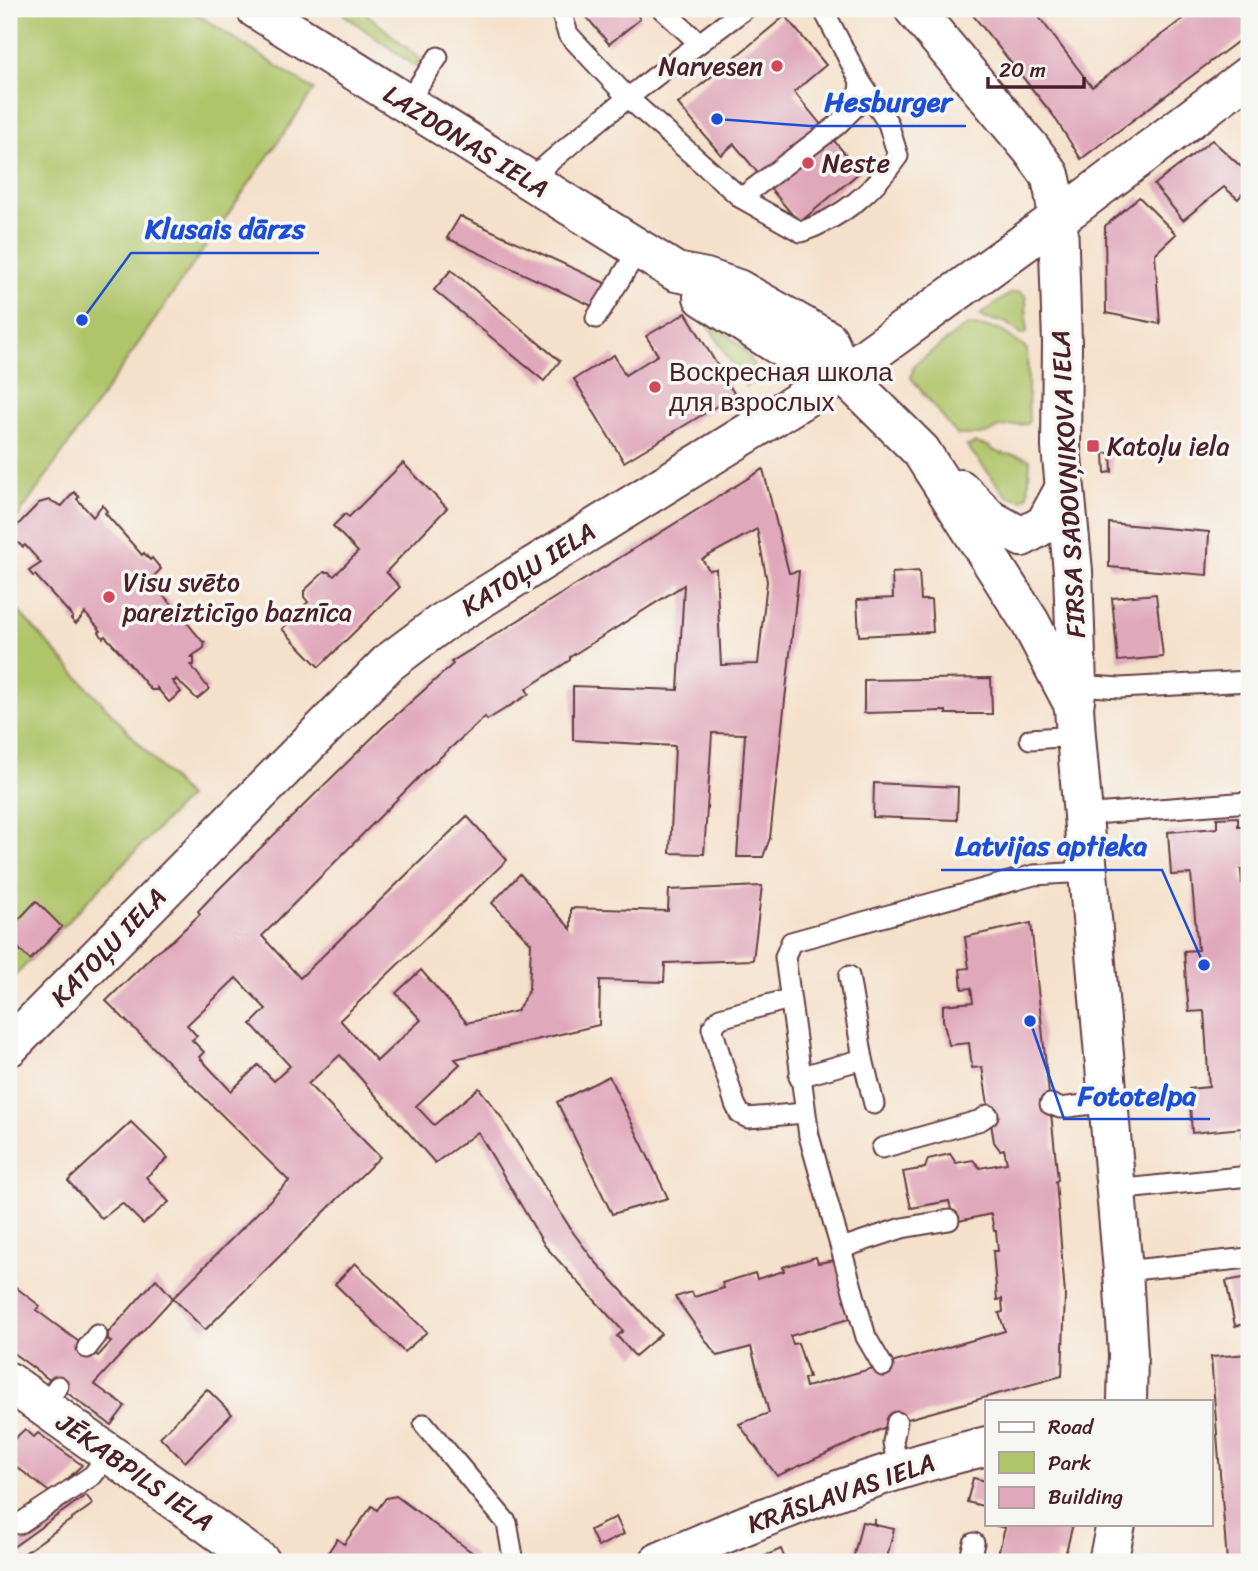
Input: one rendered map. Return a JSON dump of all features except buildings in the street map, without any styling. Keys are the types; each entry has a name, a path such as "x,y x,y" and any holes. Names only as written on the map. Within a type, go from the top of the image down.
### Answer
{"street":[{"name":"LAZDONAS IELA","path":"256,9 676,272 689,288 806,363 843,374"},
{"name":"FIRSA SADOVŅIKOVA IELA","path":"914,9 1050,175 1058,218 1062,343 1061,447 1073,571 1081,815 1123,1271 1128,1355 1127,1400"},
{"name":"KATOĻU IELA","path":"9,1047 388,663 440,624 843,374 1249,75"},
{"name":"FIRSA SADOVŅIKOVA IELA","path":"843,374 921,451 1030,622 1076,709"},
{"path":"921,451 991,520 1022,537 1045,524 1064,489"},
{"name":"JĒKABPILS IELA","path":"9,1382 50,1397 108,1454 261,1562"},
{"name":"KRĀSLAVAS IELA","path":"659,1562 829,1492 898,1469 985,1447"},
{"path":"1108,1562 1116,1526"}],"lane":[{"path":"560,9 568,34 628,98 741,198 801,232 827,223 879,183 898,156 888,123 860,81 823,9"},
{"path":"662,9 699,43"},
{"path":"529,180 563,149 745,9"},
{"path":"406,104 438,57"},
{"path":"741,198 836,126 858,104 860,81"},
{"path":"596,318 639,249"},
{"path":"1030,740 1076,709 1120,688 1249,681"},
{"path":"1081,815 1249,802"},
{"path":"883,1366 866,1337 808,1136 785,957 791,942 1034,875 1086,872"},
{"path":"849,976 863,1059 874,1104"},
{"path":"789,999 720,1018 712,1028 740,1114 748,1118 804,1113"},
{"path":"799,1077 863,1059"},
{"path":"1050,1104 1060,1108 1109,1102"},
{"path":"882,1148 988,1115"},
{"path":"1116,1190 1249,1176"},
{"path":"842,1248 902,1228 949,1220"},
{"path":"1123,1271 1249,1258"},
{"path":"897,1422 892,1442 898,1469"},
{"path":"424,1424 507,1523 514,1562"},
{"path":"19,1524 93,1475 108,1454"}],"green space":[{"path":"9,9 189,9 314,90 9,530"},
{"path":"348,9 361,9 421,60 416,67 343,14"},
{"path":"1020,292 1026,297 1027,333 1021,334 1005,322 986,319 980,315 1011,293"},
{"path":"705,320 729,336 748,355 756,372 746,387"},
{"path":"967,325 999,329 1027,349 1029,422 1026,424 999,427 980,435 957,435 911,378 914,365"},
{"path":"975,443 1003,454 1030,460 1028,495 1022,500 1007,496 967,446"},
{"path":"9,601 188,797 9,982"}],"place":[{"name":"Narvesen","path":"777,66"},
{"name":"Hesburger","path":"717,119"},
{"name":"Neste","path":"808,163"},
{"name":"Klusais dārzs","path":"82,320"},
{"name":"Воскресная школа для взрослых","path":"655,387"},
{"name":"Katoļu iela","path":"1093,446"},
{"name":"Visu svēto pareizticīgo baznīca","path":"109,597"},
{"name":"Latvijas aptieka","path":"1204,965"},
{"name":"Fototelpa","path":"1030,1021"}]}
